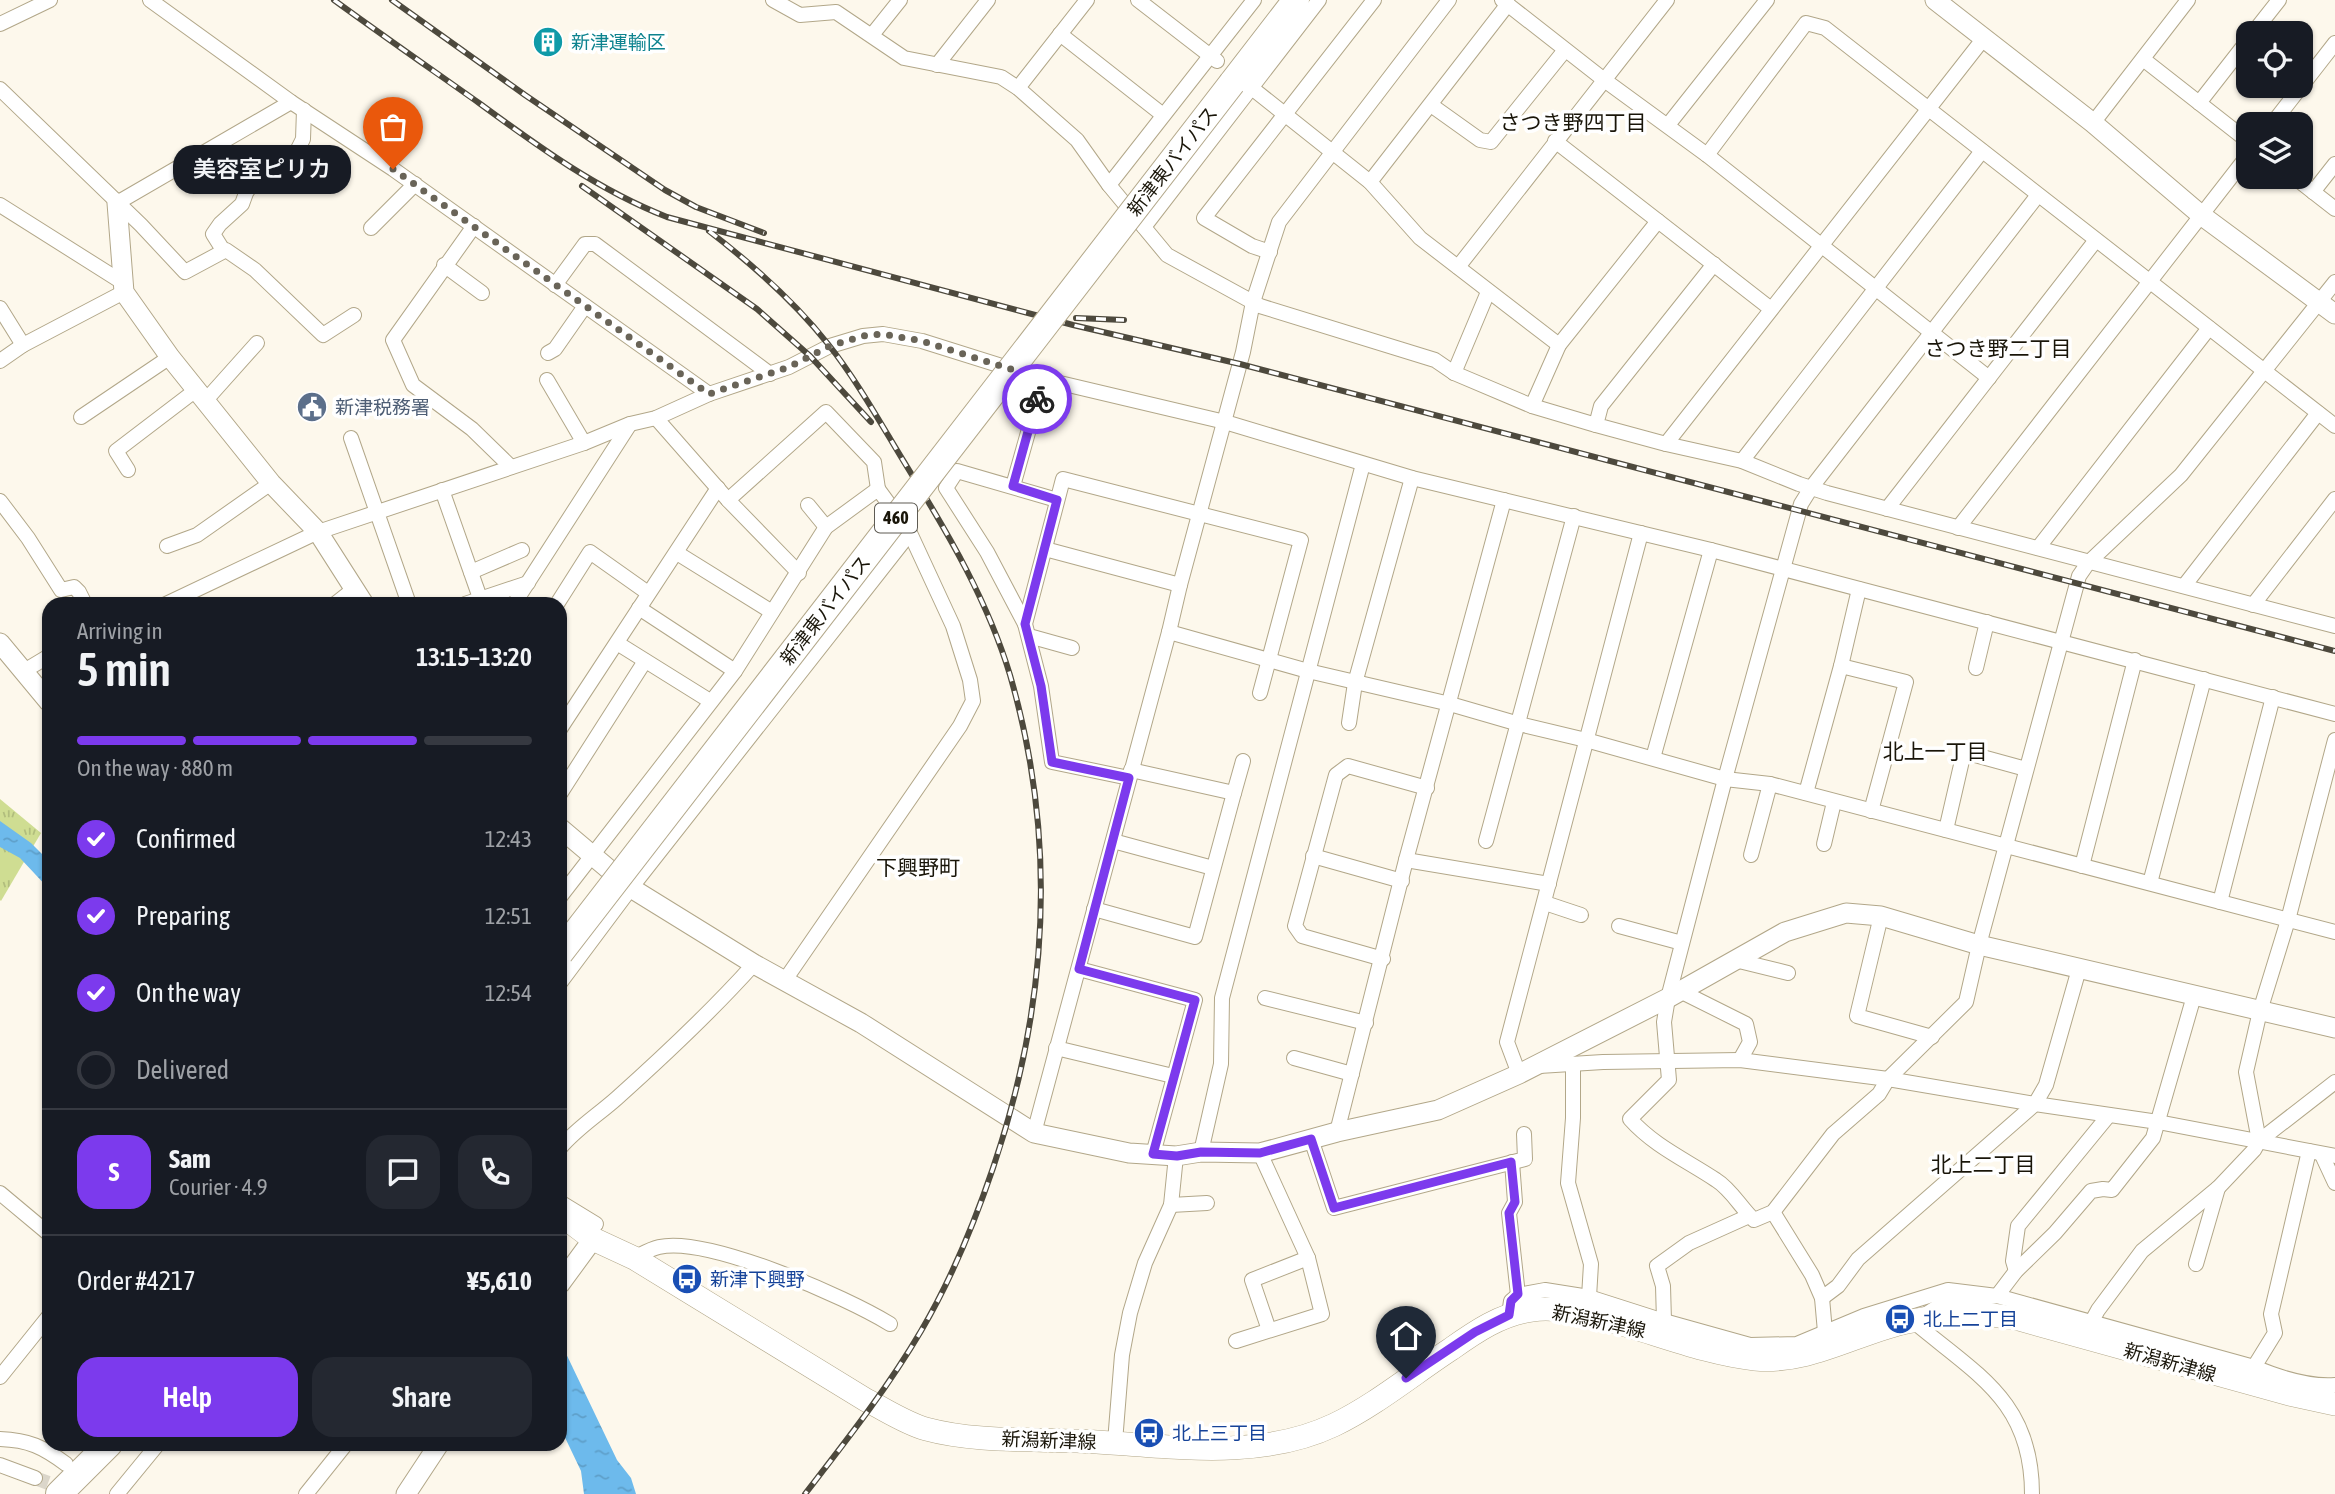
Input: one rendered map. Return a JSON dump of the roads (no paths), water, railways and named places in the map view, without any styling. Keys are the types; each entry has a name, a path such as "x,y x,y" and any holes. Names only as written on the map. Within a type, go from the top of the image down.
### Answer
{"highway":[{"name":"新津東バイパス","path":"567,944 1230,75 1278,0"},
{"name":"新津東バイパス","path":"567,917 1230,75 1296,0"},
{"path":"40,1486 80,1451"},
{"path":"58,1494 102,1451"}],"main road":[{"name":"新潟新津線","path":"567,1219 590,1237 634,1258 866,1400 925,1428 983,1437 1180,1447 1244,1448 1281,1442 1334,1425 1514,1305 1533,1310 1556,1309 1592,1316 1720,1353 1757,1359 1787,1358 1825,1349 1909,1322 1969,1313 2015,1318 2289,1395 2335,1404"}],"street":[{"path":"0,24 50,0"},
{"path":"150,0 291,102 415,184 709,394"},
{"path":"773,0 800,15 836,12 904,58 1001,77 1018,88 1077,141 1109,185 1167,255 1260,306 1435,360 1454,373 1532,406 1666,444 1742,461 1811,488 2330,625 2335,611"},
{"path":"800,15 812,0"},
{"path":"872,36 900,0"},
{"path":"937,65 988,0"},
{"path":"1018,88 1087,0"},
{"path":"1139,0 1230,75 1370,182 1420,238 1559,345"},
{"path":"1109,185 1163,115 1230,75 1320,0"},
{"path":"1270,251 1252,246 1204,218 1374,0"},
{"path":"1034,1133 1225,422 1253,302 1279,222 1449,0"},
{"path":"1458,267 1667,0"},
{"path":"1668,125 1767,0"},
{"path":"1935,0 2093,123 2201,215 2335,314"},
{"path":"2093,123 2189,0"},
{"path":"2262,21 2279,0"},
{"path":"1370,182 1431,105 1505,2 1603,79 1707,155 1989,378"},
{"path":"1144,227 1230,75 1246,3"},
{"path":"1707,155 1806,23 1825,29 2335,426"},
{"path":"1060,34 1163,115"},
{"path":"1666,444 1984,38"},
{"path":"2281,112 2335,43"},
{"path":"1431,105 1480,141 1491,142 1565,50"},
{"path":"2199,103 2236,56"},
{"path":"2143,59 2236,132"},
{"path":"0,89 185,272 223,250"},
{"path":"117,203 291,102"},
{"path":"304,110 303,139 297,151 253,182 242,204 213,234 223,250 255,270 323,335 354,315"},
{"path":"1555,141 1772,309"},
{"path":"1742,461 1982,151"},
{"path":"2313,192 2335,163"},
{"path":"1958,528 2236,171"},
{"path":"371,228 415,184"},
{"path":"2309,189 2335,209"},
{"path":"2038,195 1811,488 1799,511 1682,943 1674,994 1664,1022 1669,1080 1630,1119 1644,1134 1719,1181 1754,1220 1773,1212 1833,1134 1879,1094 1888,1079 1966,1002 2078,576 2088,563 2181,475 2335,282"},
{"path":"117,203 123,287"},
{"path":"0,205 123,287 170,357 271,483 318,532 359,596"},
{"path":"1532,406 1559,345 1658,221"},
{"path":"474,226 393,340 413,385 472,429 511,467"},
{"path":"1887,509 2096,240"},
{"path":"555,285 586,244 595,244 770,374"},
{"path":"1596,425 1601,406 1714,264"},
{"path":"444,265 482,293"},
{"path":"0,361 123,287"},
{"path":"1454,373 1488,292"},
{"path":"548,353 555,349 585,306"},
{"path":"0,308 23,345"},
{"path":"2038,548 2209,328"},
{"path":"181,597 318,532 583,443 630,424 656,418 709,394 789,367 830,346 863,336 883,334 922,341 1042,379 1225,422 1412,478 1711,550 2335,714"},
{"path":"128,470 116,451 201,395 257,343"},
{"path":"81,417 170,357"},
{"path":"1013,486 1042,379"},
{"path":"547,380 583,443"},
{"path":"729,500 826,412 874,463 878,489 910,533 953,626 971,680 973,701 960,726 785,980"},
{"path":"2184,586 2318,413"},
{"path":"656,418 799,573"},
{"path":"519,597 630,424"},
{"path":"351,438 406,597"},
{"path":"1201,1152 1221,1065 1222,998 1363,464"},
{"path":"1057,500 957,471 946,488 986,552 1027,630 1041,686 1052,762 1234,793"},
{"path":"1349,723 1355,682 1412,478"},
{"path":"1027,630 1063,479 1301,540 1260,693"},
{"path":"167,546 197,535 271,483"},
{"path":"567,718 718,488"},
{"path":"567,888 734,671 826,527 878,489"},
{"path":"442,491 480,597"},
{"path":"1337,1132 1406,860 1504,499"},
{"path":"2253,605 2335,499"},
{"path":"0,501 28,538 61,590 74,587 82,597"},
{"path":"808,505 826,527"},
{"path":"1486,841 1574,516"},
{"path":"567,974 910,533"},
{"path":"1525,1070 1507,1042 1641,533"},
{"path":"471,572 522,550"},
{"path":"1045,550 1180,585"},
{"path":"1653,758 1711,550"},
{"path":"562,597 590,552 648,593"},
{"path":"677,553 772,612"},
{"path":"483,597 528,583"},
{"path":"1806,793 1859,589"},
{"path":"639,608 734,671"},
{"path":"1976,668 1987,622"},
{"path":"1027,630 1072,648"},
{"path":"1169,632 1308,671 1450,704 1725,779 1770,784 1806,793 2335,932"},
{"path":"0,643 42,693"},
{"path":"617,643 710,701"},
{"path":"24,671 42,660"},
{"path":"2082,866 2135,660"},
{"path":"567,783 645,661"},
{"path":"1840,666 1906,682 1871,811"},
{"path":"2150,884 2204,679"},
{"path":"2220,902 2273,697"},
{"path":"2259,1141 2246,1072 2260,1011 2288,920 2335,740"},
{"path":"1946,831 1964,752 2026,769"},
{"path":"1094,909 1195,937 1243,761"},
{"path":"1383,959 1302,936 1294,926 1336,775 1348,766 1427,789"},
{"path":"1751,855 1770,784"},
{"path":"1824,844 1834,802"},
{"path":"567,834 631,888 754,964 861,1023 1034,1133 1129,1153 1177,1156 1201,1152 1260,1153 1337,1132 1438,1110 1525,1070 1674,994 1785,932 1846,913 1881,916 1979,945 2335,1028"},
{"path":"1113,841 1213,868"},
{"path":"1313,856 1402,881"},
{"path":"1406,860 1549,884"},
{"path":"1545,903 1581,915"},
{"path":"1881,916 1857,1016 1932,1037"},
{"path":"1619,926 1682,943"},
{"path":"1735,960 1788,973"},
{"path":"567,1140 614,1101 715,1008 754,964"},
{"path":"1079,969 1195,1000 1153,1154"},
{"path":"1822,1298 1838,1286 1858,1259 2035,1104 2046,1085 2079,969"},
{"path":"1674,994 1746,1024 1750,1042 1740,1060"},
{"path":"1825,1332 1909,1322 1942,1304 1997,1296 2016,1271 2055,1233 2091,1191 2112,1190 2153,1138 2194,996"},
{"path":"1265,998 1366,1023"},
{"path":"1056,1048 1173,1076"},
{"path":"1294,1058 1352,1074"},
{"path":"1525,1070 1573,1064 1740,1060 1888,1079 2158,1122 2322,1154"},
{"path":"1573,1064 1573,1118 1568,1183 1591,1264 1589,1297"},
{"path":"2092,1321 2142,1251 2218,1188 2254,1150 2259,1141 2335,1082"},
{"path":"2016,1271 2013,1261 2018,1226 2109,1115"},
{"path":"1311,1139 1334,1208 1525,1158 1524,1134"},
{"path":"1236,1341 1322,1314 1308,1258 1260,1153"},
{"path":"2322,1154 2335,1183"},
{"path":"2254,1367 2275,1333 2271,1314 2322,1154"},
{"path":"1115,1442 1122,1355 1130,1312 1145,1263 1171,1205 1177,1156"},
{"path":"1511,1162 1515,1202 1509,1213 1514,1305 1545,1290 1589,1297 1749,1345 1797,1344 1864,1316 1948,1290 1997,1296 2269,1373 2321,1386 2335,1385"},
{"path":"2196,1264 2218,1188"},
{"path":"0,1193 42,1228"},
{"path":"1171,1205 1207,1202"},
{"path":"567,1206 596,1224 567,1272"},
{"path":"1773,1212 1812,1275 1822,1298 1825,1332"},
{"path":"1664,1321 1663,1286 1657,1266 1689,1243 1749,1216"},
{"path":"634,1258 659,1247 698,1248 791,1277 861,1306 890,1324"},
{"path":"1269,1330 1252,1280 1308,1258"},
{"path":"1909,1322 1998,1392 2016,1419 2025,1441 2032,1476 2032,1494"},
{"path":"0,1377 42,1325"},
{"path":"0,1438 42,1447"},
{"path":"48,1451 66,1464"},
{"path":"117,1494 152,1451"},
{"path":"306,1494 340,1451"},
{"path":"406,1494 434,1451"},
{"path":"0,1465 40,1486"}],"water":[{"path":"0,821 42,854 42,882 20,858 0,847"},
{"path":"567,1356 617,1460 631,1478 636,1494 584,1494 581,1471 567,1442"}],"tunnel":[{"path":"35,1478 78,1494"}],"railway":[{"path":"334,0 524,136 593,181 667,217 1073,325 1240,364 2335,651"},
{"path":"392,0 665,190 696,207 764,233"},
{"path":"582,186 757,309 810,356 871,422"},
{"path":"709,231 772,284 828,344 870,406 939,519 966,570 991,621 1010,675 1025,737 1035,799 1040,861 1040,923 1026,1046 1011,1107 978,1210 942,1292 921,1331 866,1414 805,1494"},
{"path":"1076,318 1124,320"}],"place":[{"name":"新津運輸区","path":"548,42"},
{"name":"美容室ピリカ","path":"393,169"},
{"name":"新津税務署","path":"312,407"},
{"name":"新津下興野","path":"687,1279"},
{"name":"北上二丁目","path":"1900,1319"},
{"name":"北上三丁目","path":"1149,1433"}],"district":[{"name":"さつき野四丁目","path":"1573,123"},
{"name":"さつき野二丁目","path":"1998,349"},
{"name":"北上一丁目","path":"1935,752"},
{"name":"下興野町","path":"918,868"},
{"name":"北上二丁目","path":"1983,1165"}]}
